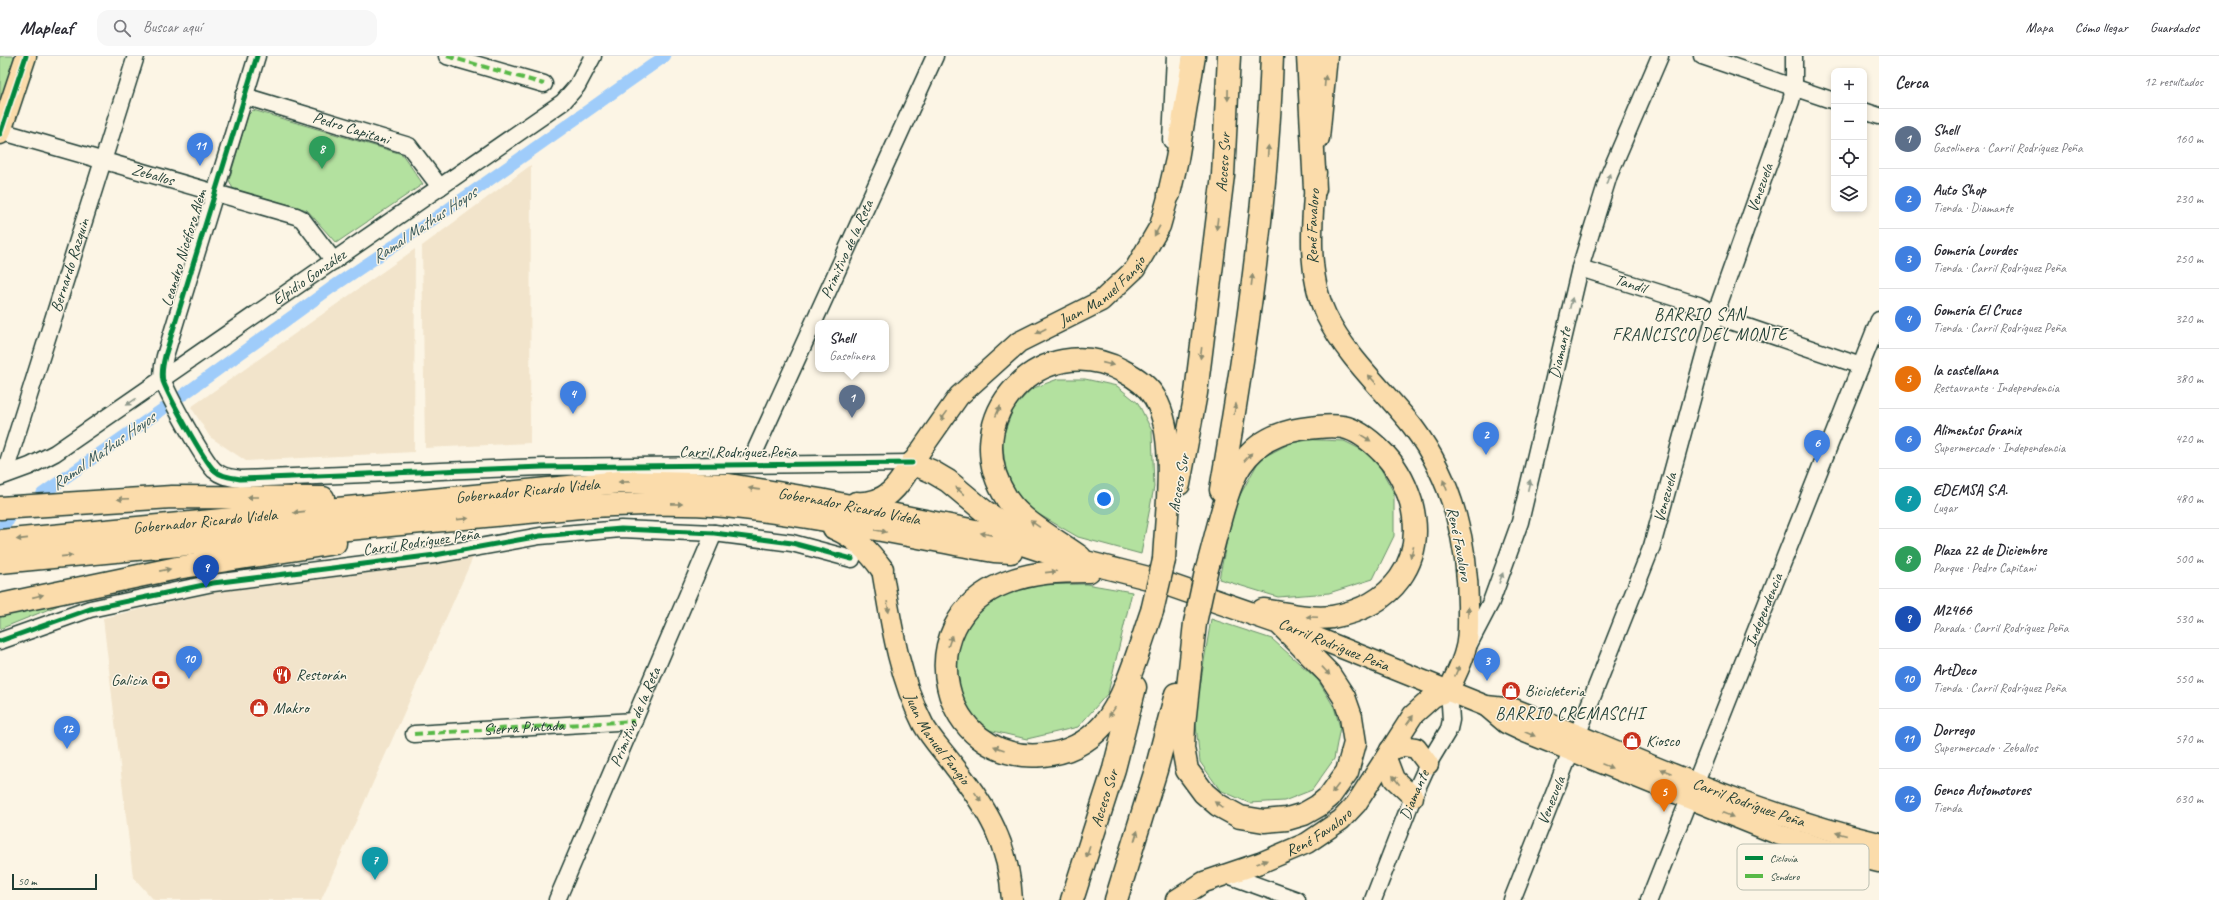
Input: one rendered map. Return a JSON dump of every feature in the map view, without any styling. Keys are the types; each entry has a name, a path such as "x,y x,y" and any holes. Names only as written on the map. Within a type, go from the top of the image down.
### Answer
{"highway":[{"path":"1169,194 1177,159 1194,56"},
{"name":"Acceso Sur","path":"1072,900 1114,769 1164,560 1196,393 1223,175 1229,56"},
{"path":"1116,900 1156,770 1195,623 1206,572 1240,381 1265,182 1272,56"},
{"path":"1308,56 1315,189"},
{"path":"1090,563 1016,509 1007,499 997,480 991,449 993,424 1003,400 1024,379 1048,366 1076,360 1110,364 1136,378 1155,398 1166,429 1169,455 1164,560"},
{"path":"1206,572 1231,486 1241,465 1261,443 1283,432 1314,427 1344,427 1368,438 1389,459 1408,492 1414,516 1415,542 1408,568 1397,584 1380,599 1354,611 1331,617 1308,617 1234,606"},
{"path":"817,510 863,503 884,498 897,488 912,463 931,471 948,481 984,511 1050,553"},
{"name":"Gobernador Ricardo Videla","path":"0,562 229,530 432,499 587,484 656,482 729,485 817,510 994,551 1050,553 1126,572 1180,588"},
{"path":"0,508 172,497 432,499"},
{"name":"Gobernador Ricardo Videla","path":"0,541 434,522 591,506 656,504 817,510"},
{"path":"817,510 868,550 882,569"},
{"path":"0,605 107,581 177,568 306,549 434,522"},
{"path":"1126,572 1051,572 1033,575 1004,583 972,604 958,622 948,642 945,661 946,682 952,700 960,716 983,739 996,747 1018,754 1035,756 1060,754 1086,742 1104,724 1118,704 1152,611"},
{"name":"Carril Rodríguez Peña","path":"1180,588 1279,623"},
{"path":"1195,623 1184,724 1184,748 1187,770 1204,793 1218,806 1240,817 1264,821 1287,819 1304,814 1329,797 1347,772 1355,743 1351,717 1344,697 1329,674 1279,623"}],"main road":[{"path":"0,132 26,56"},
{"name":"René Favaloro","path":"1176,900 1204,882 1292,850 1323,833 1341,820 1356,804 1419,708 1433,697 1449,690 1466,651 1468,614 1467,570 1458,524 1451,499 1441,474 1414,429 1341,341 1326,314 1316,286 1312,256 1315,189 1327,56"},
{"name":"Juan Manuel Fangio","path":"912,463 959,396 1019,342 1101,301 1135,269 1160,226 1169,194"},
{"name":"Juan Manuel Fangio","path":"882,569 893,638 907,687 925,726 979,799 992,821 1006,859 1011,878 1012,900"},
{"name":"Carril Rodríguez Peña","path":"1279,623 1486,706 1514,709 1574,743 1694,791 1780,834 1810,844"},
{"path":"1413,797 1394,779 1388,754 1404,746 1416,748 1428,764"},
{"name":"Carril Rodríguez Peña","path":"1694,791 1879,843"},
{"name":"Carril Rodríguez Peña","path":"1869,860 1879,862"}],"street":[{"name":"Bernardo Razquin","path":"2,476 136,56"},
{"name":"Leandro Nicéforo Alem","path":"173,402 163,380 165,356 257,56"},
{"path":"447,56 544,84"},
{"name":"Elpidio González","path":"2,476 55,454 563,102 577,86 593,56"},
{"name":"Primitivo de la Reta","path":"752,464 756,449 935,56"},
{"name":"Juan Manuel Fangio","path":"1169,194 1175,56"},
{"name":"Diamante","path":"1466,651 1492,602 1520,522 1580,268 1609,175 1660,56"},
{"path":"1702,56 1831,99"},
{"name":"Venezuela","path":"1512,900 1652,546 1715,315 1791,101 1794,87 1794,56"},
{"name":"Pedro Capitani","path":"244,96 409,146 440,187"},
{"path":"1867,112 1879,116"},
{"name":"Zeballos","path":"0,132 302,220 334,261"},
{"name":"Tandil","path":"1580,268 1698,305 1715,315 1862,366"},
{"name":"Independencia","path":"1649,900 1694,791 1879,320"},
{"name":"Carril Rodríguez Peña","path":"173,402 206,460 214,470 224,476 240,479 543,467 912,463"},
{"name":"Carril Rodríguez Peña","path":"0,641 90,609 213,583 435,554 540,536 621,529 714,533 792,543 852,559"},
{"name":"Primitivo de la Reta","path":"557,900 714,533"},
{"name":"Diamante","path":"1373,900 1413,797 1428,764 1451,724 1449,690"},
{"name":"Sierra Pintada","path":"414,734 634,721"},
{"path":"1225,874 1297,900"}],"shaded area":[{"path":"531,165 530,443 425,448 422,246"},
{"path":"415,249 414,452 246,461 210,437 191,407"},
{"name":"Makro","path":"474,555 321,900 154,900 133,877 103,618 214,592 435,564"}],"green space":[{"path":"0,56 15,56 0,104"},
{"path":"253,110 402,154 423,184 336,243 307,210 233,189 229,180 248,115"},
{"path":"1058,379 1085,379 1117,386 1138,403 1152,431 1154,487 1141,554 1078,537 1021,504 1006,473 1002,439 1013,409 1031,389"},
{"path":"1298,439 1344,441 1374,456 1394,493 1394,536 1373,579 1329,593 1278,597 1219,579 1234,506 1260,459"},
{"path":"1086,584 1132,592 1108,693 1078,727 1027,739 984,729 960,699 955,648 965,626 987,603 1029,585"},
{"path":"70,596 59,605 0,629 0,612"},
{"path":"1211,619 1272,639 1318,680 1334,707 1340,727 1334,759 1312,790 1284,801 1249,803 1220,790 1200,762 1195,716"}],"waterway":[{"name":"Ramal Mathus Hoyos","path":"183,395 331,288 447,210 665,56"},
{"name":"Ramal Mathus Hoyos","path":"42,494 163,409"},
{"name":"Ramal Mathus Hoyos","path":"0,528 8,521"}],"marked path":[{"path":"447,56 544,84"},
{"path":"414,734 634,721"}],"cycle path":[{"path":"0,134 26,56"},
{"path":"257,56 162,368 163,381 166,389 179,413 202,454 214,470 220,474 240,479 543,467 912,463"},
{"path":"0,641 90,609 213,583 435,555 540,536 621,529 714,533 792,543 852,559"}],"place":[{"name":"Dorrego","path":"200,166"},
{"name":"Plaza 22 de Diciembre","path":"322,169"},
{"name":"Gomería El Cruce","path":"573,414"},
{"name":"Shell","path":"852,418"},
{"name":"Auto Shop","path":"1486,455"},
{"name":"Alimentos Granix","path":"1817,463"},
{"name":"M2466","path":"206,588"},
{"name":"Restorán","path":"282,675"},
{"name":"ArtDeco","path":"189,679"},
{"name":"Galicia","path":"161,680"},
{"name":"Gomería Lourdes","path":"1487,681"},
{"name":"Bicicleteria","path":"1511,691"},
{"name":"Makro","path":"259,708"},
{"name":"Kiosco","path":"1632,741"},
{"name":"Genco Automotores","path":"67,749"},
{"name":"la castellana","path":"1664,812"},
{"name":"EDEMSA S.A.","path":"375,880"}],"district":[{"name":"BARRIO SAN FRANCISCO DEL MONTE","path":"1700,324"},
{"name":"BARRIO CREMASCHI","path":"1570,713"}]}
